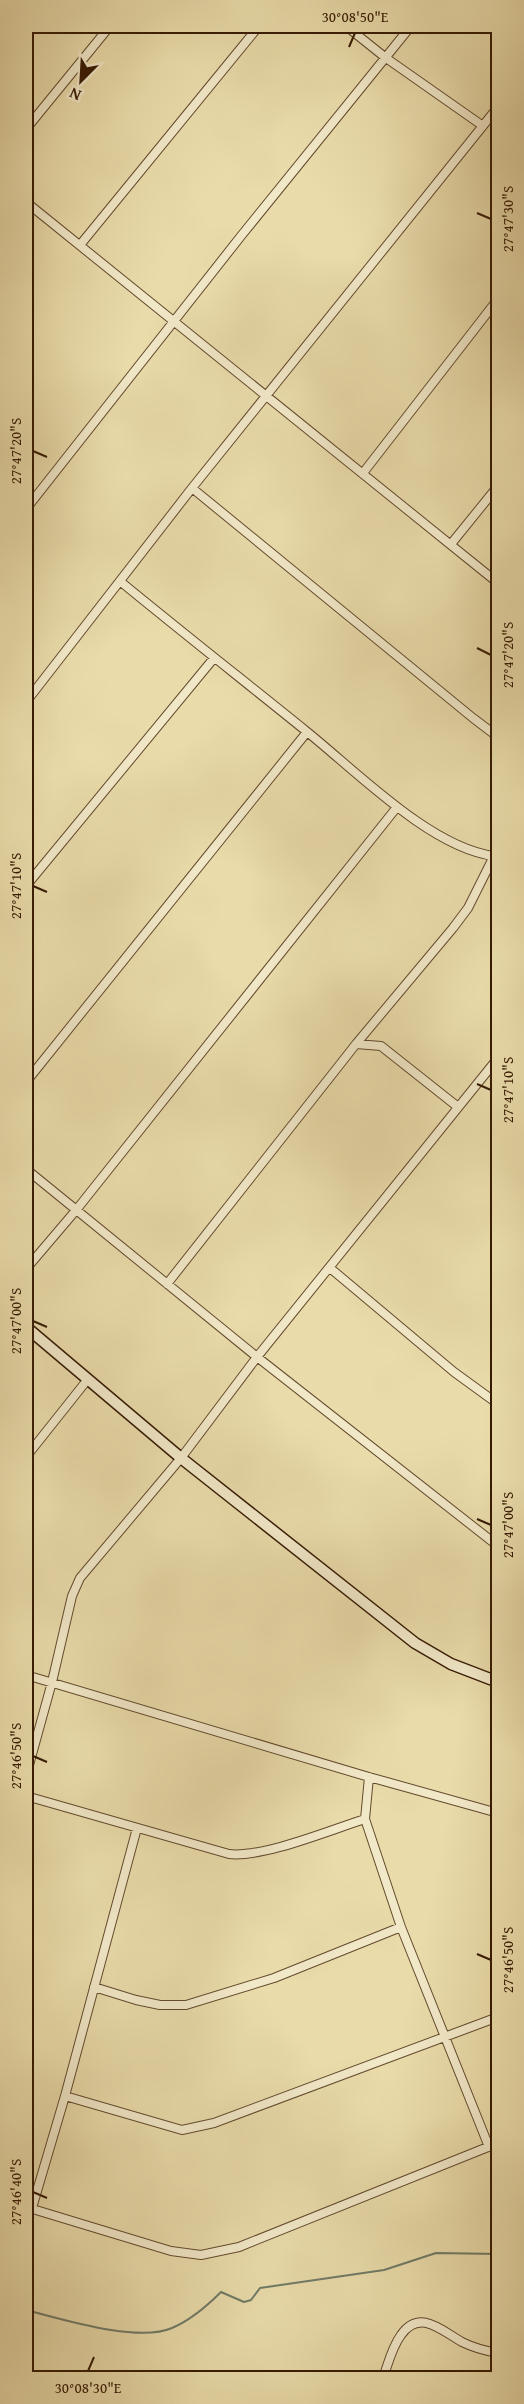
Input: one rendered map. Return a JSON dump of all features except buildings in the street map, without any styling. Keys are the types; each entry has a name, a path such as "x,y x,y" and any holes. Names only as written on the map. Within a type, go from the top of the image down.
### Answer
{"street":[{"path":"26,129 110,26"},
{"path":"80,245 259,26"},
{"path":"346,26 386,58 483,126"},
{"path":"26,509 241,236 411,26"},
{"path":"26,702 192,488 498,107"},
{"path":"26,202 498,583"},
{"path":"363,473 498,299"},
{"path":"451,544 498,486"},
{"path":"192,488 498,736"},
{"path":"120,582 397,807 460,847 477,854 496,852"},
{"path":"26,886 214,658"},
{"path":"26,1082 307,732"},
{"path":"26,1269 77,1209 397,807"},
{"path":"167,1284 356,1044 453,928 468,908 496,852"},
{"path":"356,1044 381,1046 458,1107"},
{"path":"26,1776 52,1682 72,1596 80,1578 181,1458 256,1357 498,1058"},
{"path":"26,1169 256,1357 498,1546"},
{"path":"330,1268 454,1372 498,1404"},
{"path":"26,1327 181,1458 415,1643 452,1664 498,1682"},
{"path":"26,1457 88,1379"},
{"path":"26,1675 498,1813"},
{"path":"369,1777 365,1819 401,1927 489,2147"},
{"path":"26,1797 240,1856 268,1850 365,1819"},
{"path":"136,1828 64,2096 29,2208 171,2251 201,2255 257,2240 498,2143"},
{"path":"94,1987 136,2000 186,2005 274,1978 401,1927"},
{"path":"64,2096 182,2130 214,2123 498,2017"},
{"path":"383,2379 402,2334 417,2322 424,2321 436,2325 478,2349 498,2353"}],"waterway":[{"path":"26,2310 99,2328 139,2333 157,2332 186,2321 221,2292 244,2302 251,2300 260,2288 384,2270 436,2253 498,2254"}]}
